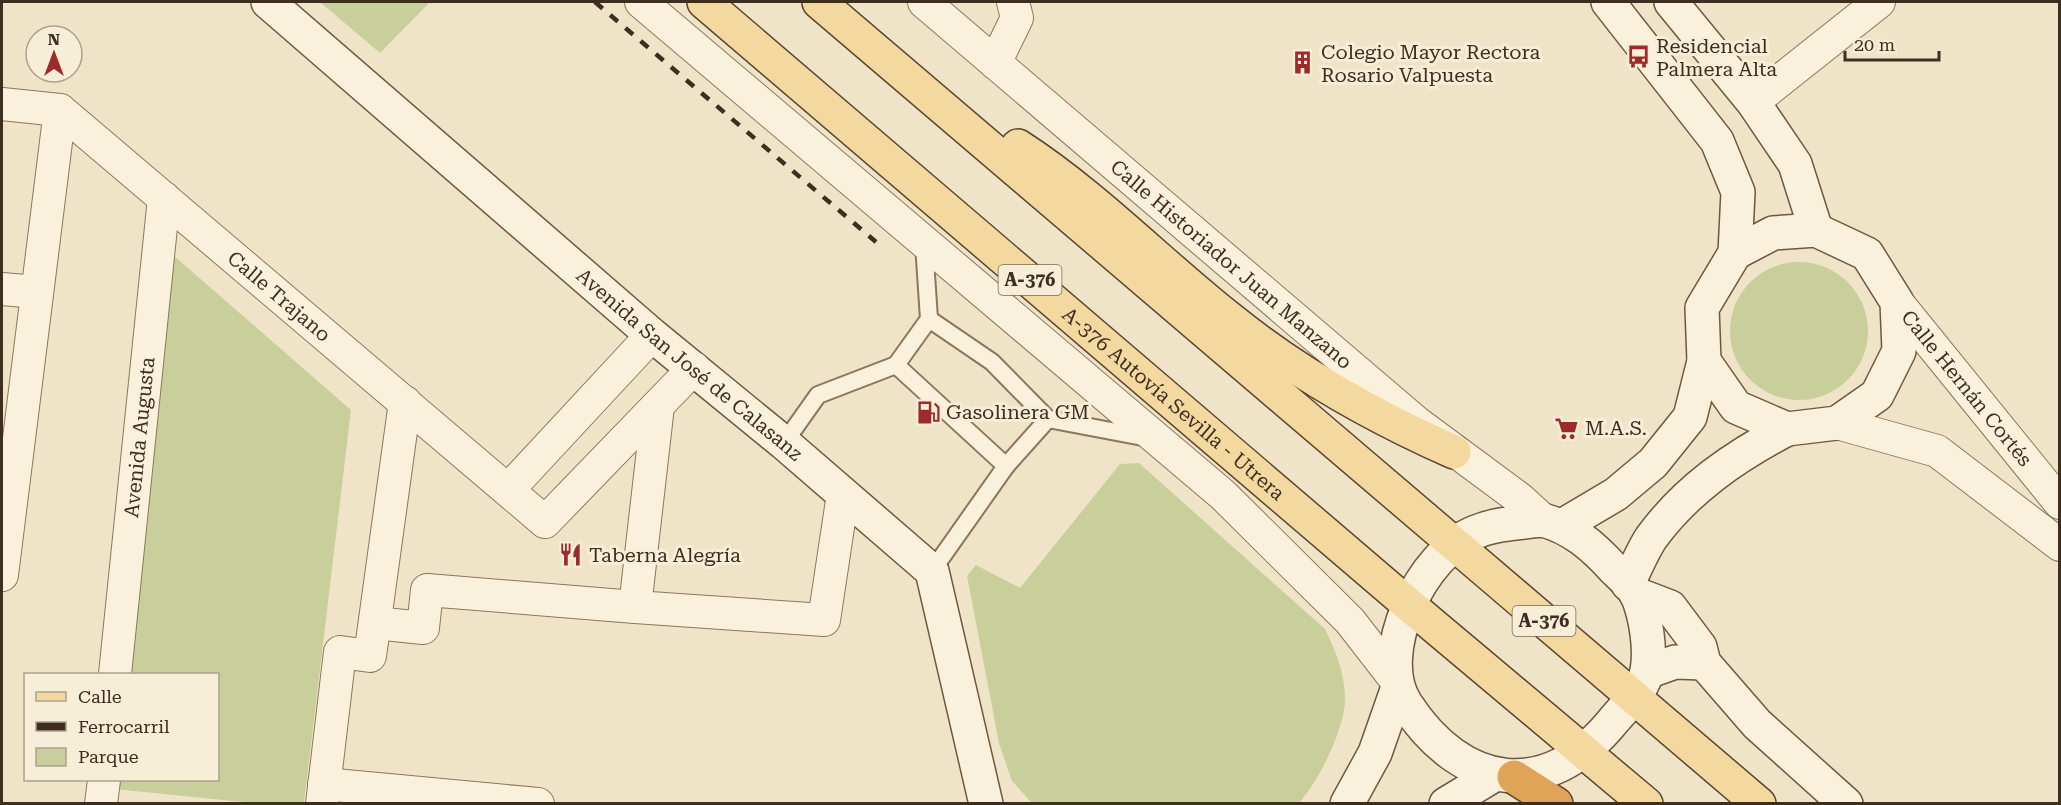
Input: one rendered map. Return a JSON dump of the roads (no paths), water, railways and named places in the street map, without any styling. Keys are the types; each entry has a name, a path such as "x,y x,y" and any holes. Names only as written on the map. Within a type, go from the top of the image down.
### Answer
{"highway":[{"path":"1504,776 1556,804"}],"main road":[{"name":"A-376 Autovía Sevilla - Utrera","path":"704,2 1409,605 1646,804"},
{"name":"A-376","path":"819,2 1454,545 1640,684 1758,804"},
{"path":"926,92 994,130 1058,174 1231,320 1290,363 1361,407 1454,452"}],"street":[{"name":"Avenida San José de Calasanz","path":"268,2 652,335 784,443 932,571"},
{"path":"641,2 1223,495 1350,621 1396,684 1422,728 1455,758 1504,776"},
{"name":"Calle Historiador Juan Manzano","path":"924,2 1454,452 1553,523"},
{"path":"995,63 1017,18 1013,2"},
{"path":"1347,804 1375,753 1396,684 1400,632 1409,605 1428,572 1454,545 1474,532 1493,527 1553,523 1616,494 1653,463 1690,417 1704,361 1702,308 1735,253 1738,192 1717,141 1608,2"},
{"path":"1671,2 1753,102 1795,164 1816,230"},
{"path":"1753,102 1879,2"},
{"path":"2,104 60,110 37,292 6,500 2,575"},
{"name":"Calle Trajano","path":"60,110 545,522 658,406"},
{"name":"Avenida Augusta","path":"115,673 164,198"},
{"path":"1735,253 1773,233 1816,230 1867,254 1897,302 1899,351 1895,360 1877,395 1837,423"},
{"path":"2,288 37,292"},
{"name":"Calle Hernán Cortés","path":"1897,302 2060,503"},
{"path":"508,490 652,335"},
{"path":"1704,361 1736,407 1788,429"},
{"path":"635,607 658,406 694,368"},
{"path":"405,402 370,656 340,652 323,794 538,804"},
{"path":"1632,589 1650,540 1687,495 1743,453 1788,429 1837,423 1937,451 2060,545"},
{"path":"375,623 423,628 427,590 824,620 843,494"},
{"path":"1553,523 1603,557 1632,589 1647,630 1640,684"},
{"path":"932,571 987,804"},
{"path":"1632,589 1670,607 1700,647 1704,663 1757,724 1846,804"},
{"path":"1446,804 1504,776 1549,770 1564,764 1583,751 1609,726 1640,684 1675,662 1704,663"}],"lane":[{"path":"784,443 818,395 896,364 929,319 924,244"},
{"path":"929,319 992,362 1048,419 1160,440"},
{"path":"896,364 1006,466"},
{"path":"932,571 1006,466 1048,419"}],"railway":[{"path":"595,2 876,242"}],"place":[{"name":"Residencial Palmera Alta","path":"1638,57"},
{"name":"Colegio Mayor Rectora Rosario Valpuesta","path":"1303,63"},
{"name":"Gasolinera GM","path":"928,412"},
{"name":"M.A.S.","path":"1567,428"},
{"name":"Taberna Alegría","path":"571,555"}]}
